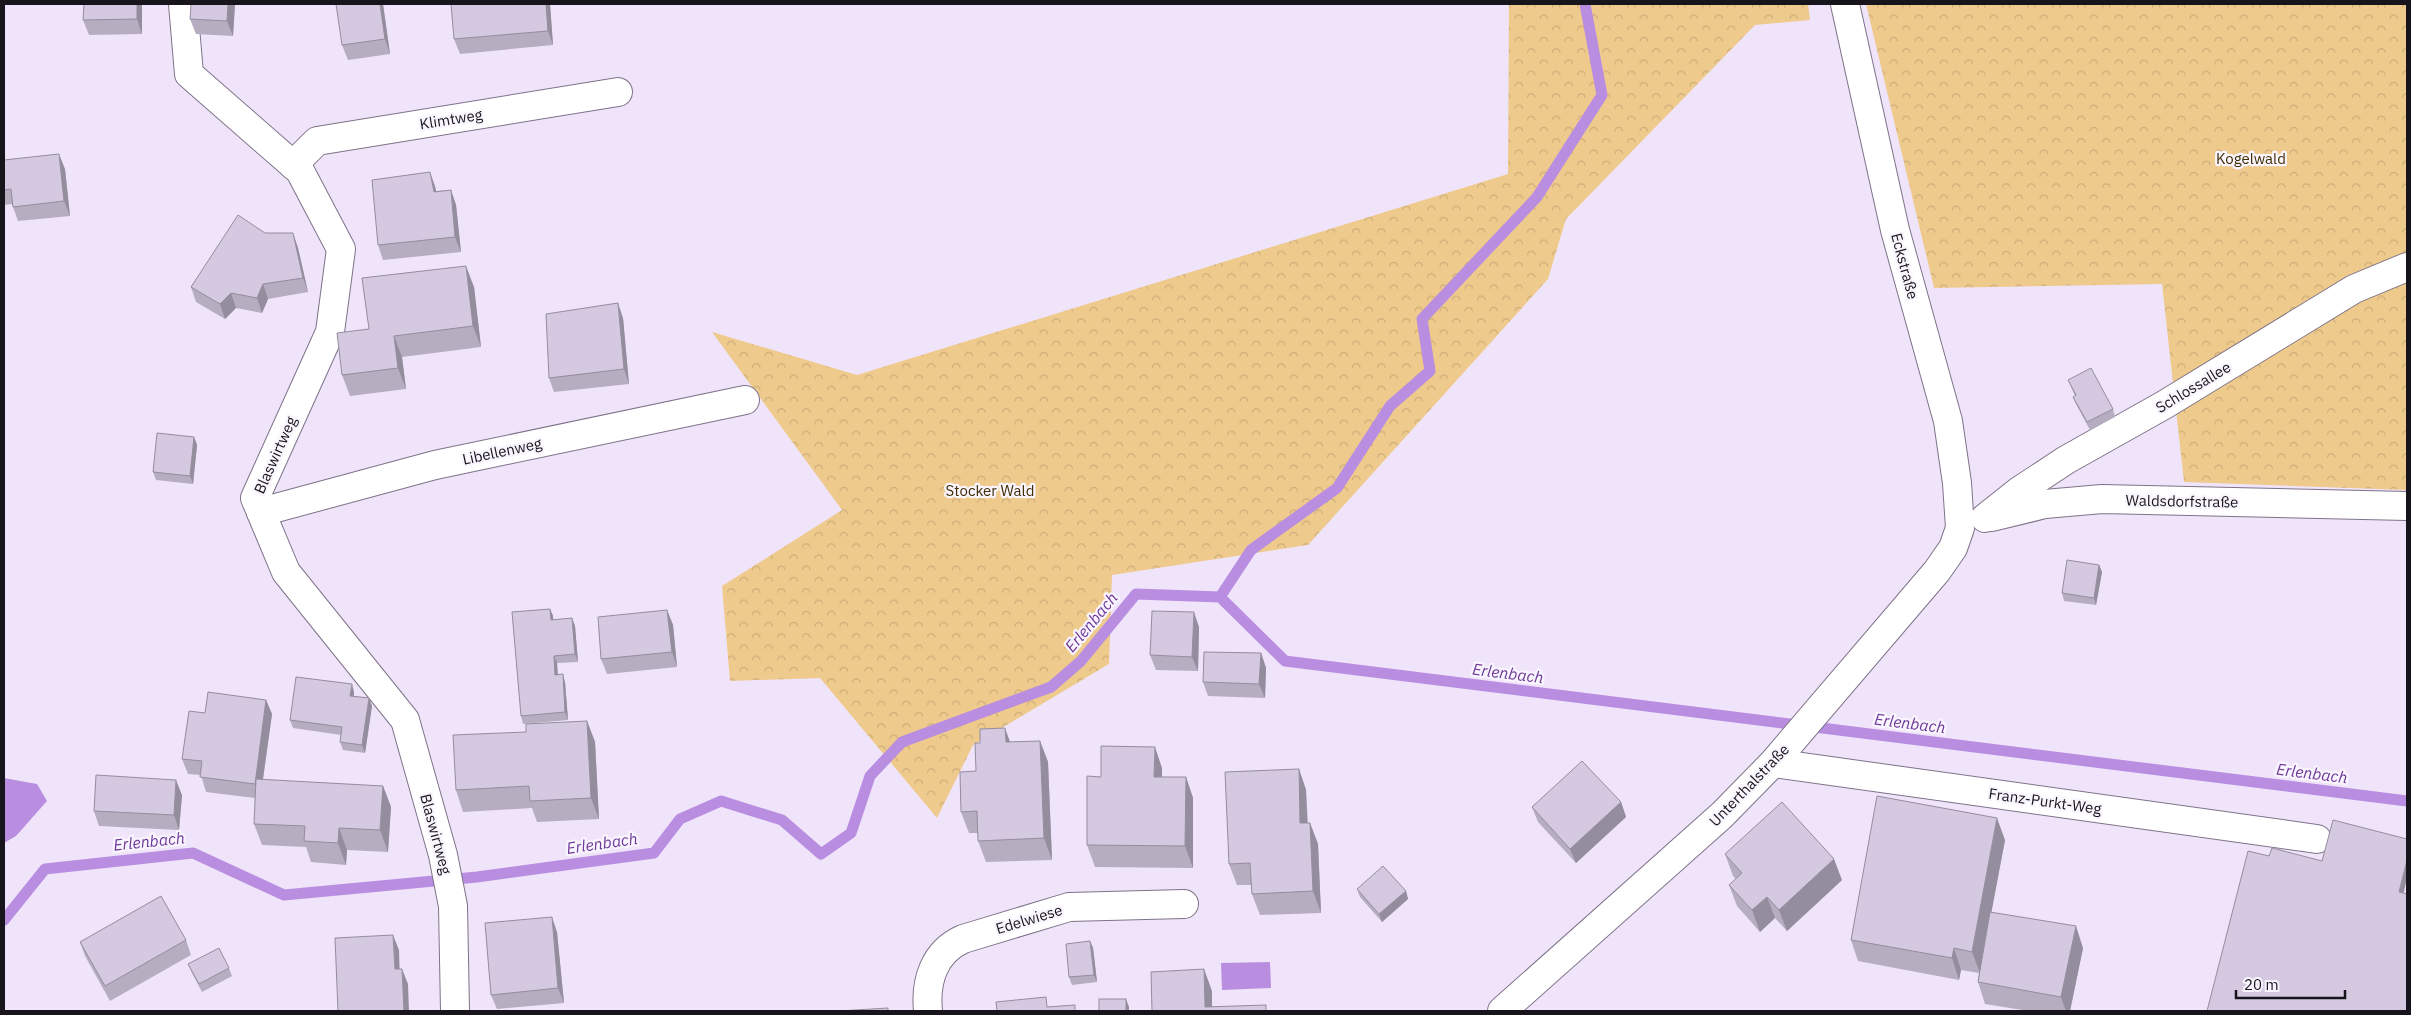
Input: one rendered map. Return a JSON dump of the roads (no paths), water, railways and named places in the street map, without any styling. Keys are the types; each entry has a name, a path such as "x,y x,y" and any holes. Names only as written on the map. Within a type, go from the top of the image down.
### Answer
{"street":[{"name":"Blaswirtweg","path":"183,4 189,74 300,171 341,249 330,332 255,498 286,572 405,720 443,855 453,906 455,1011"},
{"name":"Eckstraße","path":"1845,4 1895,230 1948,422 1957,483 1960,528"},
{"name":"Klimtweg","path":"293,165 317,141 618,92"},
{"name":"Schlossallee","path":"1985,518 2019,491 2066,460 2164,405 2354,288 2407,267"},
{"name":"Libellenweg","path":"261,512 435,465 745,400"},
{"name":"Waldsdorfstraße","path":"1960,528 1985,518 2045,504 2102,499 2407,506"},
{"name":"Unterthalstraße","path":"1502,1011 1722,815 1780,755 1937,571 1953,548 1960,528"},
{"name":"Franz-Purkt-Weg","path":"1780,755 2316,839"},
{"name":"Edelwiese","path":"928,1011 926,996 931,973 941,953 952,944 1069,907 1184,904"}],"waterway":[{"path":"1220,597 1251,550 1337,488 1390,406 1430,371 1422,319 1537,197 1602,95 1585,4"},
{"name":"Erlenbach","path":"4,920 45,869 193,853 284,895 477,877 654,853 680,819 721,801 782,820 821,854 851,833 870,776 902,742 1051,687 1081,661 1136,594 1220,597 1285,661 2407,801"}],"park label":[{"name":"Kogelwald","path":"2251,158"},
{"name":"Stocker Wald","path":"990,490"}]}
